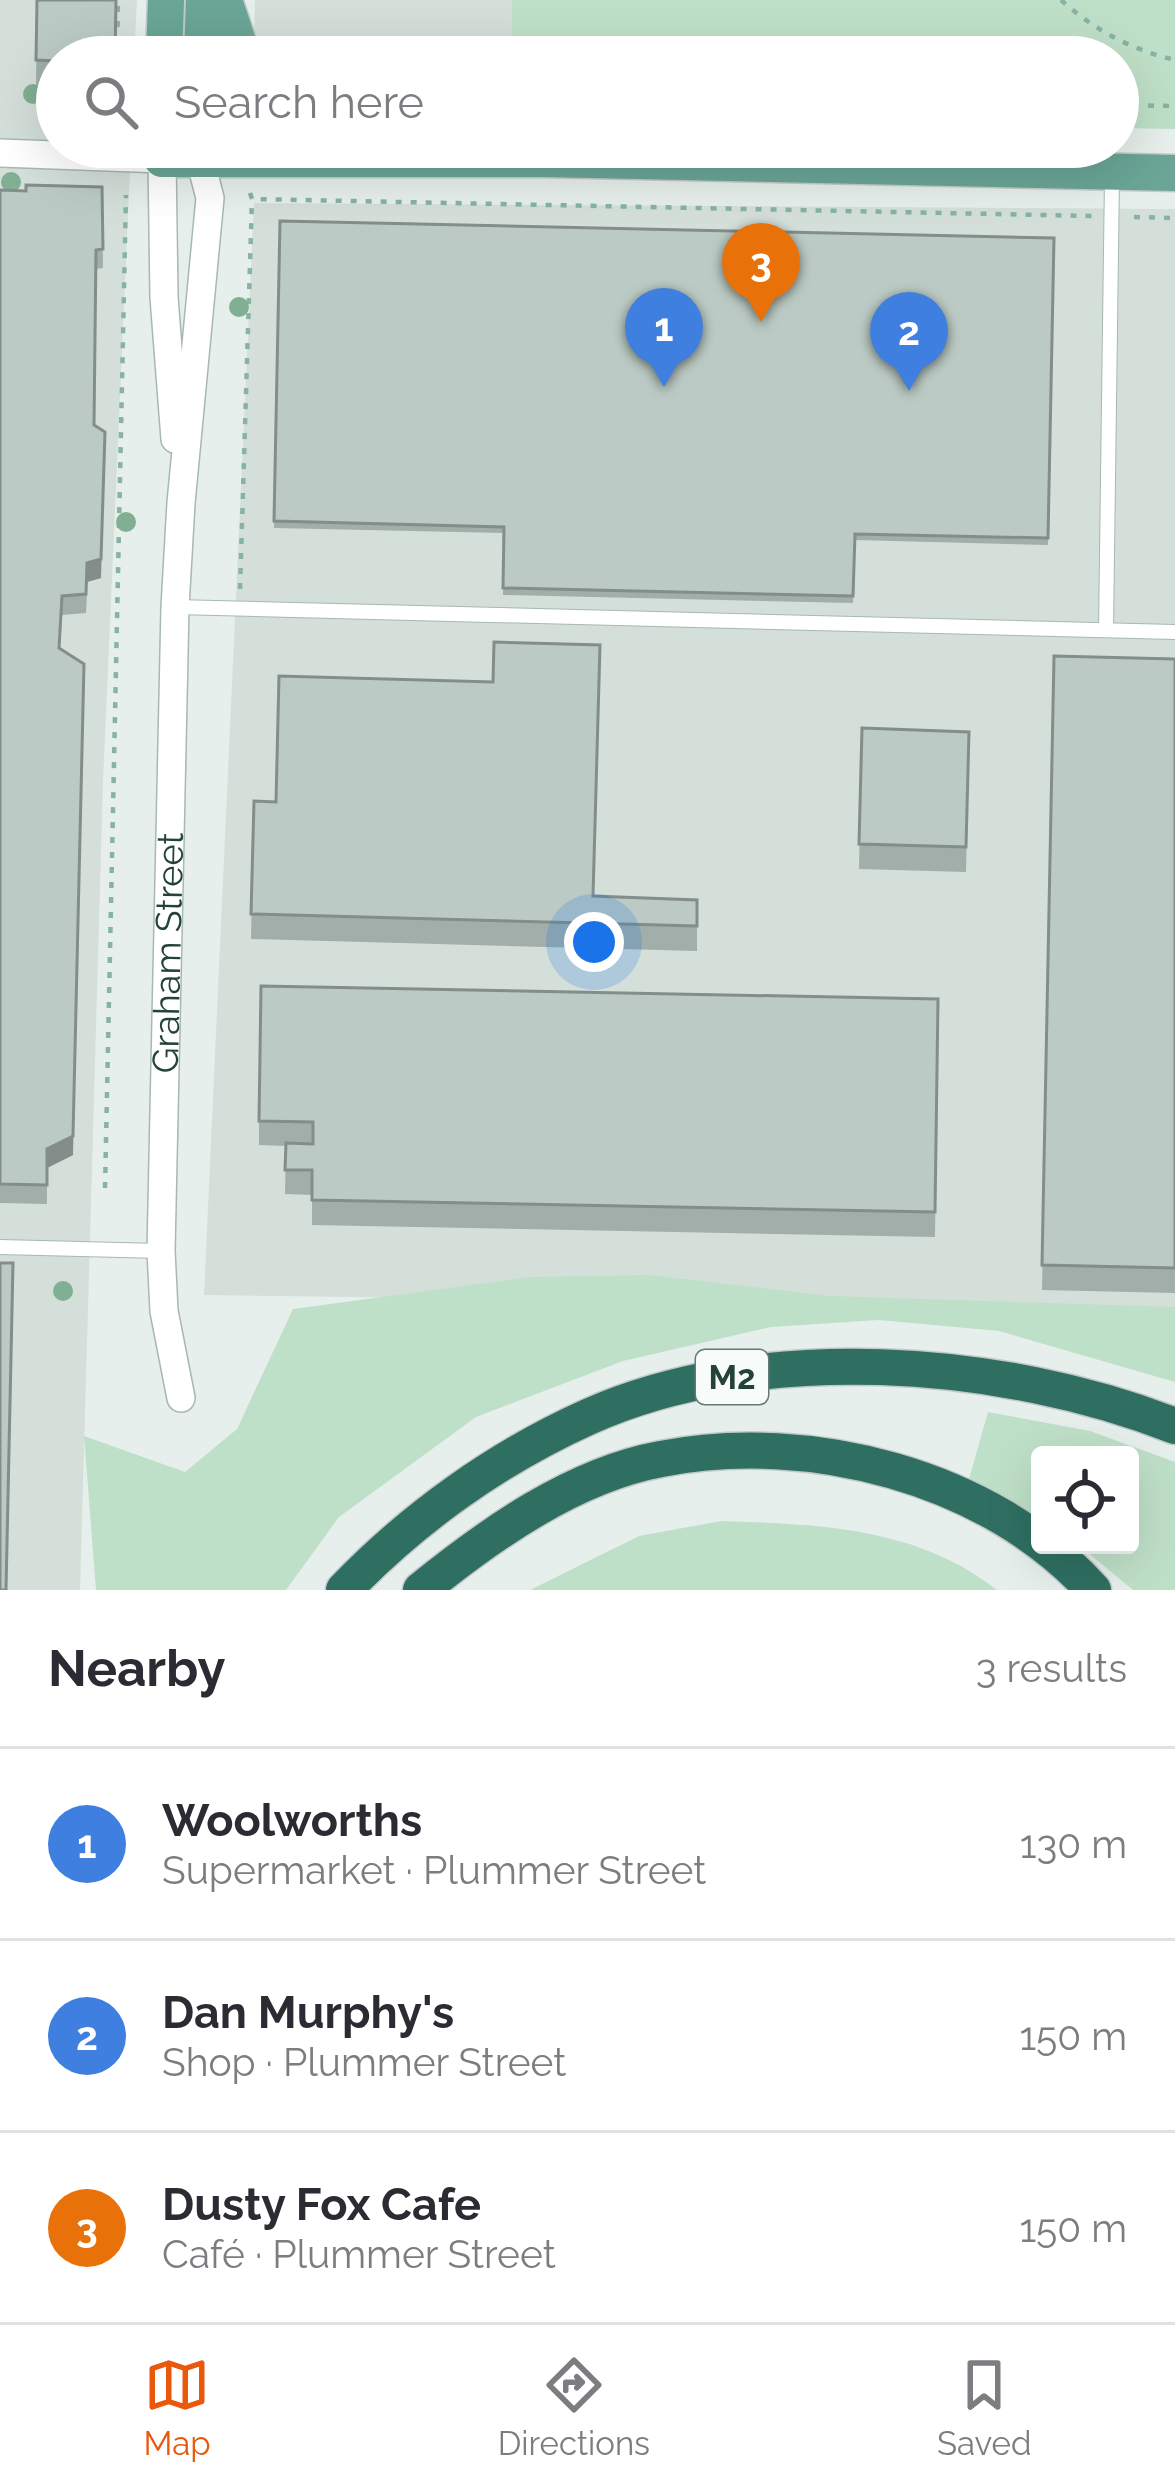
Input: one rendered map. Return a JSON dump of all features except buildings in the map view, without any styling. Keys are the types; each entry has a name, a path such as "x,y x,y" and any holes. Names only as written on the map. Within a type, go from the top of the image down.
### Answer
{"highway":[{"name":"M2","path":"344,1590 410,1528 493,1469 590,1416 707,1380 810,1370 906,1368 1060,1391 1175,1426"},
{"name":"M2","path":"421,1590 465,1554 598,1478 660,1459 734,1451 800,1451 869,1462 967,1500 1075,1570 1093,1590"}],"main road":[{"path":"165,36 166,0"},
{"path":"203,36 204,0"},
{"path":"224,0 235,36"},
{"path":"970,168 1175,173"}],"street":[{"path":"0,154 36,154"},
{"name":"Graham Street","path":"162,168 164,297 181,503"},
{"name":"Graham Street","path":"181,1398 164,1311 161,1251 175,607 208,250 210,198 203,168"}],"lane":[{"path":"1106,630 1112,171"},
{"path":"175,607 1175,632"},
{"path":"0,1247 161,1251"}],"path":[{"path":"117,36 118,0"},
{"path":"1061,0 1091,27 1109,36"},
{"path":"1139,51 1175,60"},
{"path":"1139,106 1175,106"},
{"path":"239,608 252,199 243,168"},
{"path":"105,1188 127,195"},
{"path":"252,199 1175,218"}],"shaded area":[{"path":"0,0 137,0 135,36 36,36 36,168 130,168 103,781 80,1590 0,1590"},
{"path":"255,0 512,0 511,36 254,36"},
{"path":"254,203 1175,209 1175,1308 204,1295"}],"green space":[{"path":"512,0 1175,0 1175,129 1139,128 1139,36 511,36"},
{"path":"649,1275 830,1296 1175,1307 1175,1382 999,1331 879,1320 771,1327 623,1361 476,1417 339,1517 286,1590 96,1590 84,1436 185,1472 237,1429 293,1309 530,1277"},
{"path":"988,1412 1090,1431 1131,1446 1031,1446 1031,1513 969,1479"},
{"path":"1139,1449 1175,1462 1175,1590 1133,1590 1090,1554 1139,1554"},
{"path":"721,1521 830,1528 900,1541 966,1569 997,1590 530,1590 639,1536"}],"place":[{"name":"Dusty Fox Cafe","path":"761,322"},
{"name":"Woolworths","path":"664,387"},
{"name":"Dan Murphy's","path":"909,391"}]}
